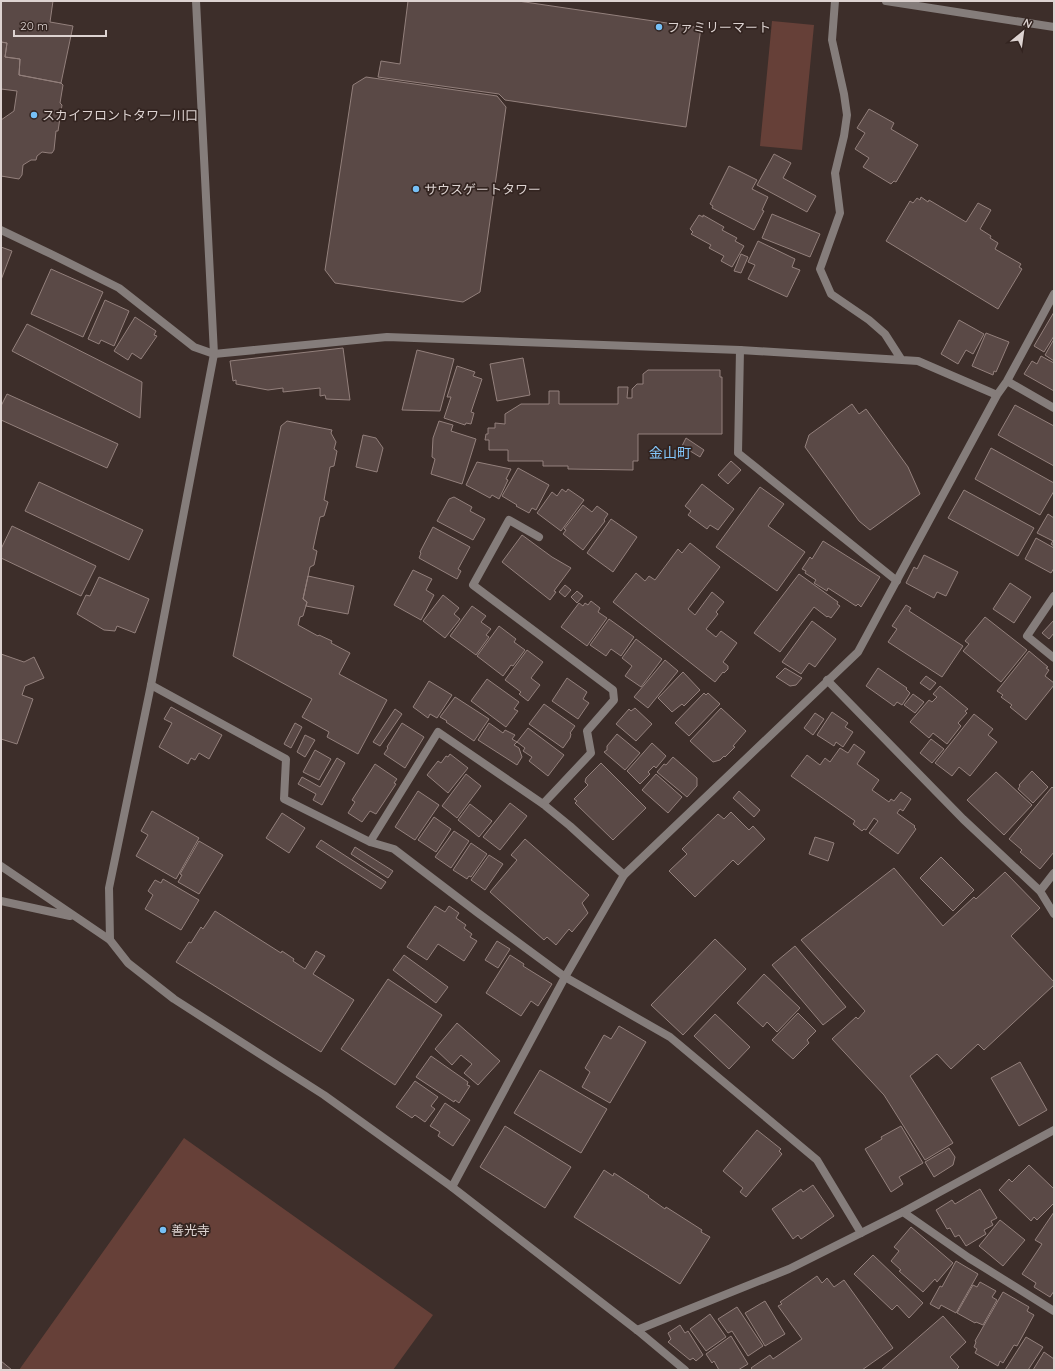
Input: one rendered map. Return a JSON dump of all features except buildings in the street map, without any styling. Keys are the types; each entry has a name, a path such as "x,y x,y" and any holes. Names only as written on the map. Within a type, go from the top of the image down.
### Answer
{"street":[{"path":"110,940 109,888 151,685 214,354 196,1"},
{"path":"835,1 832,40 847,115 844,136 835,173 840,213 820,269 831,294 869,320 885,334 901,359"},
{"path":"886,1 1054,27"},
{"path":"1,230 119,288 194,347 214,354 387,337 740,350 918,361 997,394"},
{"path":"452,1187 565,976 624,875 858,652 997,394 1007,381 1054,294"},
{"path":"740,350 738,453 896,581"},
{"path":"1007,381 1054,408"},
{"path":"539,538 509,520 473,585 613,690 614,700 587,731 591,753 543,804"},
{"path":"1054,596 1027,636 1054,658"},
{"path":"827,680 963,819 1040,891 1054,914"},
{"path":"151,685 286,759 284,798 370,842 394,849 478,913 565,976 670,1037 817,1160 861,1233"},
{"path":"370,842 438,732 543,804 570,826 624,875"},
{"path":"1,866 110,940 128,964 174,999 324,1095 452,1187 637,1330 685,1370"},
{"path":"1040,891 1054,873"},
{"path":"1,901 74,917"},
{"path":"637,1330 789,1269 903,1212 1054,1130"},
{"path":"903,1212 969,1258 1054,1311"}],"shaded area":[{"path":"772,21 814,25 802,150 760,146"},
{"path":"184,1138 433,1315 393,1370 19,1370"}],"place":[{"name":"ファミリーマート","path":"659,27"},
{"name":"スカイフロントタワー川口","path":"34,115"},
{"name":"サウスゲートタワー","path":"416,189"},
{"name":"善光寺","path":"163,1230"}],"district":[{"name":"金山町","path":"670,453"}]}
